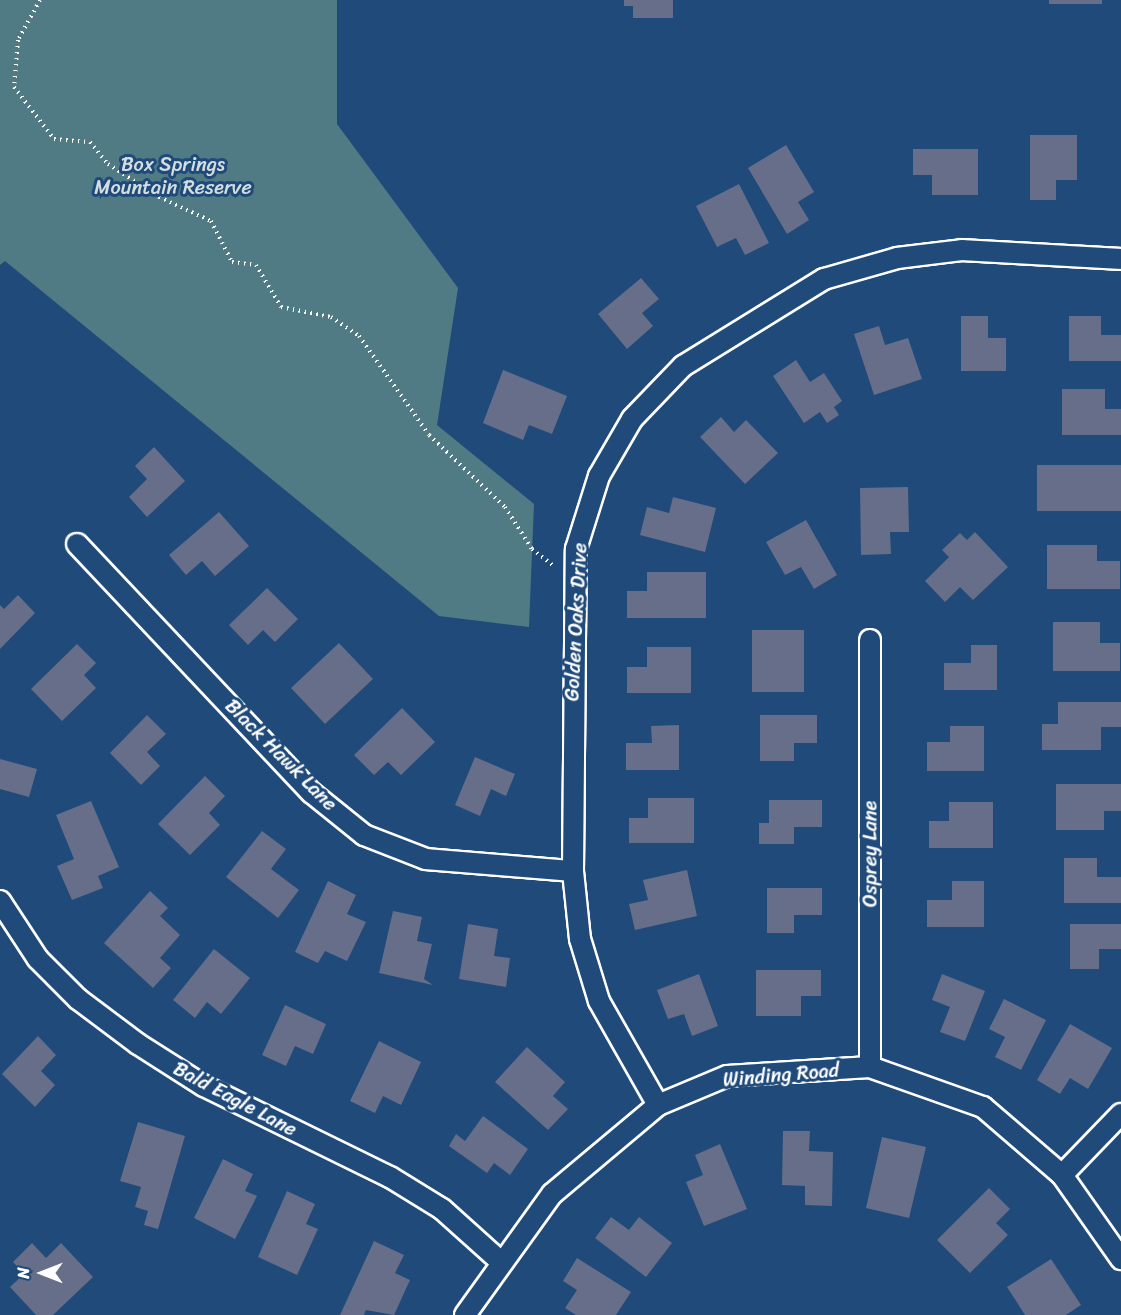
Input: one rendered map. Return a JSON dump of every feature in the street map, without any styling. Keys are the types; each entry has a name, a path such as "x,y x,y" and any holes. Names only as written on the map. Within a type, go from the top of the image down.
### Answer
{"street":[{"name":"Golden Oaks Drive","path":"658,1105 599,1000 580,939 573,871 576,549 599,476 632,419 682,366 757,317 824,279 897,258 962,250 1121,259"},
{"name":"Black Hawk Lane","path":"77,544 312,793 364,835 426,859 573,871"},
{"name":"Osprey Lane","path":"870,640 870,1067"},
{"name":"Bald Eagle Lane","path":"0,901 38,958 78,999 138,1044 204,1086 390,1177 442,1209 500,1261"},
{"name":"Winding Road","path":"465,1315 500,1261 552,1194 658,1105 727,1076 870,1067 983,1107 1062,1175 1121,1259"},
{"path":"1062,1175 1121,1114"}],"path":[{"path":"40,0 18,40 14,87 54,139 90,142 108,164 159,197 211,221 232,262 256,266 281,307 331,317 359,336 429,435 505,507 532,549 575,582"}],"green space":[{"name":"Box Springs Mountain Reserve","path":"0,0 337,0 337,124 458,288 437,425 534,504 529,627 439,616 5,261 0,265"}],"building":[{"path":"624,0 673,0 673,18 633,18 633,6 624,6"},
{"path":"1049,0 1102,0 1102,4 1049,4"},
{"path":"1030,135 1077,135 1077,180 1056,180 1056,200 1030,200"},
{"path":"786,145 814,192 798,202 809,220 787,234 748,168"},
{"path":"913,149 978,149 978,195 932,195 932,175 913,175"},
{"path":"739,184 769,243 745,255 736,238 717,247 696,206"},
{"path":"641,278 659,299 642,313 653,326 627,349 598,314"},
{"path":"961,316 988,316 988,338 1006,338 1006,371 961,371"},
{"path":"1069,316 1101,316 1101,335 1121,335 1121,361 1069,361"},
{"path":"879,326 885,345 908,338 922,379 874,395 854,334"},
{"path":"796,360 810,382 824,373 842,401 834,407 839,415 827,423 820,412 804,423 773,376"},
{"path":"503,370 567,396 552,434 529,425 523,440 483,423"},
{"path":"1062,389 1105,389 1105,409 1121,409 1121,435 1062,435"},
{"path":"721,417 734,432 746,420 778,453 745,484 700,437"},
{"path":"154,447 185,481 147,517 129,497 147,479 135,466"},
{"path":"1037,465 1121,465 1121,511 1037,511"},
{"path":"908,487 909,532 890,532 891,554 861,555 860,488"},
{"path":"673,497 716,508 705,552 640,535 647,507 669,513"},
{"path":"219,512 249,546 215,576 202,561 186,575 169,555"},
{"path":"806,520 837,575 814,589 801,567 785,575 766,542"},
{"path":"975,532 1008,567 973,600 960,587 945,602 925,581 949,557 942,550 960,533 967,540"},
{"path":"1047,545 1097,545 1097,561 1120,561 1120,589 1047,589"},
{"path":"647,572 706,572 706,618 627,618 627,591 647,591"},
{"path":"267,588 298,619 275,642 263,630 248,645 229,625"},
{"path":"18,595 35,613 0,649 0,605 4,609"},
{"path":"1053,622 1100,622 1100,643 1120,643 1120,671 1053,671"},
{"path":"752,630 804,630 804,692 752,692"},
{"path":"339,643 373,679 325,724 291,688"},
{"path":"77,644 96,663 84,675 96,688 62,721 31,689"},
{"path":"971,645 997,645 997,690 944,690 944,663 971,663"},
{"path":"647,647 691,647 691,693 627,693 627,667 647,667"},
{"path":"1058,702 1121,702 1121,727 1101,727 1101,750 1042,750 1042,724 1058,724"},
{"path":"402,708 435,742 401,775 388,762 374,775 354,755"},
{"path":"147,715 166,734 147,752 160,766 141,785 110,753"},
{"path":"760,715 817,715 817,743 794,743 794,761 760,761"},
{"path":"679,725 679,770 626,770 626,743 652,743 651,726"},
{"path":"950,726 984,726 984,771 927,771 927,742 950,742"},
{"path":"475,757 515,774 506,796 491,789 480,816 455,805"},
{"path":"0,759 37,769 29,797 0,789"},
{"path":"205,776 225,796 209,813 220,825 190,855 158,824"},
{"path":"1056,784 1121,784 1121,811 1104,811 1104,830 1056,830"},
{"path":"648,798 694,798 694,843 629,843 629,818 648,818"},
{"path":"769,800 822,800 822,827 794,827 794,844 759,844 759,823 769,823"},
{"path":"91,801 119,867 98,876 103,888 72,900 57,866 74,859 56,815"},
{"path":"949,802 993,802 993,848 929,848 929,821 949,821"},
{"path":"262,831 286,849 271,869 299,890 278,918 226,877"},
{"path":"1064,858 1097,858 1097,877 1121,877 1121,903 1064,903"},
{"path":"687,870 697,916 635,930 629,904 648,900 643,880"},
{"path":"328,881 356,895 347,914 366,922 347,961 325,951 318,963 295,952"},
{"path":"952,881 984,881 984,927 927,927 927,900 952,900"},
{"path":"767,888 822,888 822,915 794,915 794,933 767,933"},
{"path":"150,891 168,908 160,916 180,935 160,958 171,968 153,988 104,943"},
{"path":"393,911 422,917 417,941 432,944 424,979 433,985 379,973"},
{"path":"468,924 498,929 494,956 510,958 506,987 459,979"},
{"path":"1070,924 1121,924 1121,949 1099,949 1099,969 1070,969"},
{"path":"214,949 250,978 221,1014 207,1002 195,1018 173,1000"},
{"path":"756,970 821,970 821,996 801,996 801,1016 756,1016"},
{"path":"699,974 718,1026 692,1036 684,1014 668,1019 657,990"},
{"path":"942,974 985,991 965,1041 940,1032 950,1007 932,1000"},
{"path":"1004,999 1046,1020 1021,1070 995,1057 1005,1037 989,1029"},
{"path":"285,1005 326,1024 313,1054 295,1046 286,1066 262,1055"},
{"path":"1070,1024 1112,1048 1088,1089 1070,1078 1060,1094 1037,1080"},
{"path":"38,1036 56,1055 41,1071 55,1085 35,1107 2,1074"},
{"path":"379,1041 421,1062 401,1105 383,1096 375,1113 350,1101"},
{"path":"527,1047 565,1082 553,1096 568,1109 548,1130 495,1082"},
{"path":"483,1116 528,1149 510,1175 494,1163 487,1173 449,1146 456,1134 465,1141"},
{"path":"138,1122 185,1136 158,1229 144,1225 148,1211 135,1207 141,1187 120,1181"},
{"path":"783,1131 810,1131 809,1151 833,1152 832,1206 805,1205 805,1186 782,1185"},
{"path":"882,1137 926,1147 909,1218 866,1208"},
{"path":"720,1144 747,1209 704,1226 686,1182 703,1175 695,1155"},
{"path":"223,1159 253,1174 245,1191 257,1196 235,1239 194,1218"},
{"path":"989,1188 1010,1209 996,1223 1008,1235 970,1273 937,1240"},
{"path":"287,1191 315,1204 306,1224 318,1229 297,1275 258,1257"},
{"path":"611,1217 629,1230 639,1217 672,1243 646,1277 595,1238"},
{"path":"374,1241 404,1255 395,1273 410,1280 394,1315 366,1310 364,1315 340,1315"},
{"path":"32,1243 46,1258 61,1243 93,1277 53,1315 36,1315 10,1287 24,1274 13,1262"},
{"path":"577,1258 631,1292 616,1315 576,1315 565,1308 577,1290 563,1281"},
{"path":"1051,1259 1081,1305 1066,1315 1025,1315 1007,1287"}]}
